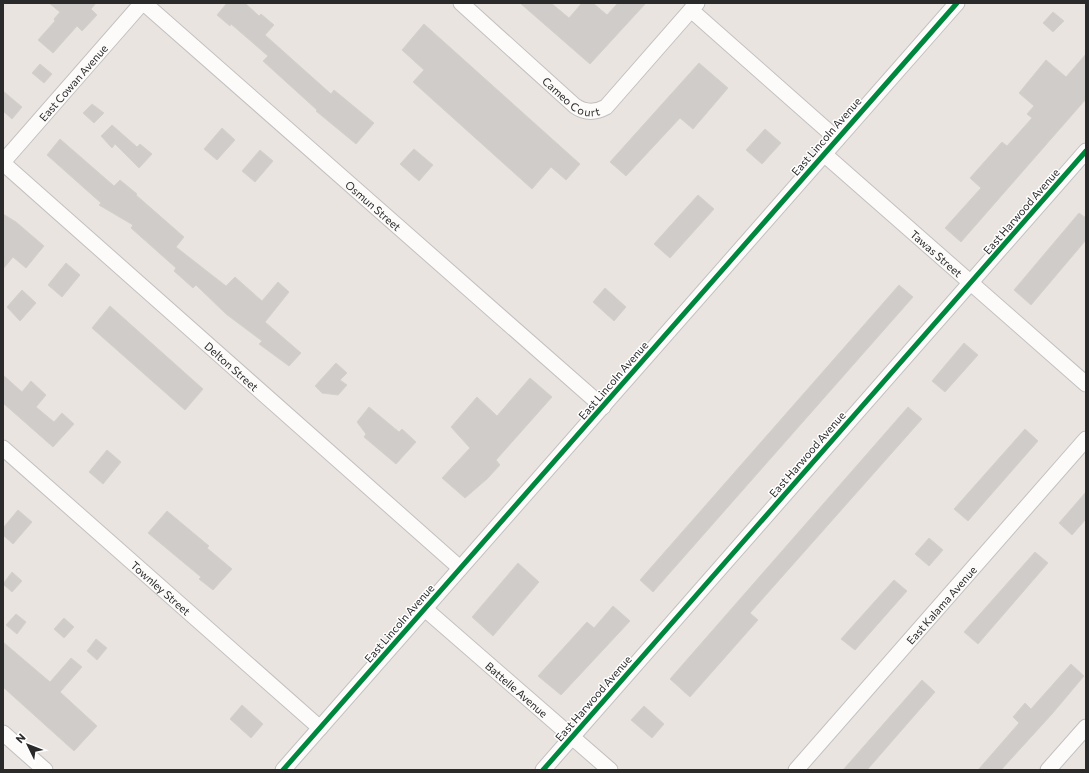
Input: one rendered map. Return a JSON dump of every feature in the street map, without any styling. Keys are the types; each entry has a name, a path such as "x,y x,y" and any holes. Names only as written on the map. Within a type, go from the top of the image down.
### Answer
{"street":[{"name":"East Cowan Avenue","path":"3,162 143,3"},
{"name":"Osmun Street","path":"143,3 603,407"},
{"name":"Cameo Court","path":"461,3 575,106 591,112 598,111 606,107 694,6"},
{"name":"East Lincoln Avenue","path":"283,770 957,3"},
{"path":"694,6 838,139"},
{"name":"East Harwood Avenue","path":"543,770 1086,152"},
{"name":"Tawas Street","path":"824,154 1086,384"},
{"name":"Delton Street","path":"3,162 460,568"},
{"name":"East Kalama Avenue","path":"796,770 1086,439"},
{"name":"Townley Street","path":"3,448 320,728"},
{"name":"Battelle Avenue","path":"425,609 610,770"},
{"path":"1048,770 1086,727"},
{"path":"3,733 45,770"}],"building":[{"path":"49,3 96,3 91,9 97,15 82,31 77,26 53,53 38,40 55,21 54,19 60,12"},
{"path":"227,3 245,3 259,16 261,14 274,25 265,35 331,94 334,90 374,123 356,144 316,111 317,110 263,61 268,56 231,24 230,26 217,15"},
{"path":"520,3 551,3 569,18 582,3 593,3 607,15 618,3 646,3 590,64"},
{"path":"1053,12 1064,21 1053,32 1043,23"},
{"path":"424,24 580,164 566,180 551,167 532,189 413,82 424,70 402,50"},
{"path":"1086,54 1086,99 961,242 945,228 981,188 970,178 1002,142 1007,146 1032,118 1027,114 1034,106 1019,93 1046,60 1066,77"},
{"path":"699,63 728,88 693,129 680,118 626,176 610,162"},
{"path":"40,64 52,74 44,83 32,73"},
{"path":"3,91 22,107 12,119 3,111"},
{"path":"92,104 104,113 94,123 83,113"},
{"path":"112,125 137,147 140,144 152,154 139,168 115,144 112,148 101,136"},
{"path":"222,128 235,140 217,160 204,149"},
{"path":"765,129 781,143 762,164 746,150"},
{"path":"60,139 114,186 120,180 137,194 136,195 184,237 176,247 226,286 235,277 262,301 278,282 289,292 265,322 301,353 289,366 259,344 262,341 226,314 196,285 193,288 174,271 176,268 131,228 133,225 99,205 101,203 47,155"},
{"path":"414,149 433,165 419,181 400,164"},
{"path":"260,150 273,161 255,182 242,171"},
{"path":"698,195 714,209 670,258 654,244"},
{"path":"1079,213 1086,218 1086,240 1031,305 1014,290"},
{"path":"3,214 16,222 44,246 26,268 13,257 3,269"},
{"path":"66,263 80,275 62,297 48,285"},
{"path":"899,285 913,297 653,592 640,580"},
{"path":"605,288 626,307 614,321 593,302"},
{"path":"22,290 36,303 20,321 7,307"},
{"path":"110,306 203,389 185,410 92,328"},
{"path":"964,343 978,355 945,392 932,381"},
{"path":"336,363 347,373 340,380 347,385 338,395 322,393 315,386"},
{"path":"3,375 22,392 31,381 46,395 36,407 54,422 62,413 74,424 53,447 3,403"},
{"path":"530,378 552,397 496,460 500,465 487,479 465,498 442,478 470,448 451,427 477,397 497,416"},
{"path":"369,407 399,432 402,429 416,442 396,464 364,437 366,434 357,422"},
{"path":"908,407 922,419 750,613 758,620 690,697 670,679"},
{"path":"1025,429 1038,441 968,521 954,509"},
{"path":"107,450 121,462 103,484 89,472"},
{"path":"1086,492 1086,519 1072,535 1059,523"},
{"path":"18,510 32,522 13,544 3,535 3,528"},
{"path":"167,511 209,546 207,548 232,569 213,590 199,579 201,577 148,533"},
{"path":"929,538 943,550 929,566 915,554"},
{"path":"1035,552 1048,563 978,644 964,632"},
{"path":"518,563 539,582 493,636 472,617"},
{"path":"12,572 22,581 12,592 3,584"},
{"path":"894,580 907,591 855,650 841,639"},
{"path":"613,606 630,621 561,695 538,676 587,622 594,628"},
{"path":"16,614 26,622 17,634 6,625"},
{"path":"64,618 74,627 64,638 54,629"},
{"path":"96,639 107,648 97,660 87,651"},
{"path":"3,642 50,682 71,658 82,667 60,692 97,726 74,751 3,687"},
{"path":"1071,664 1084,676 1052,714 1001,770 978,770 1019,723 1013,717 1025,703 1031,709"},
{"path":"922,680 935,692 867,770 843,770"},
{"path":"242,705 263,724 251,738 230,719"},
{"path":"644,706 664,724 652,738 631,720"}],"cycle path":[{"path":"283,770 957,3"},
{"path":"543,770 1086,151"}]}
